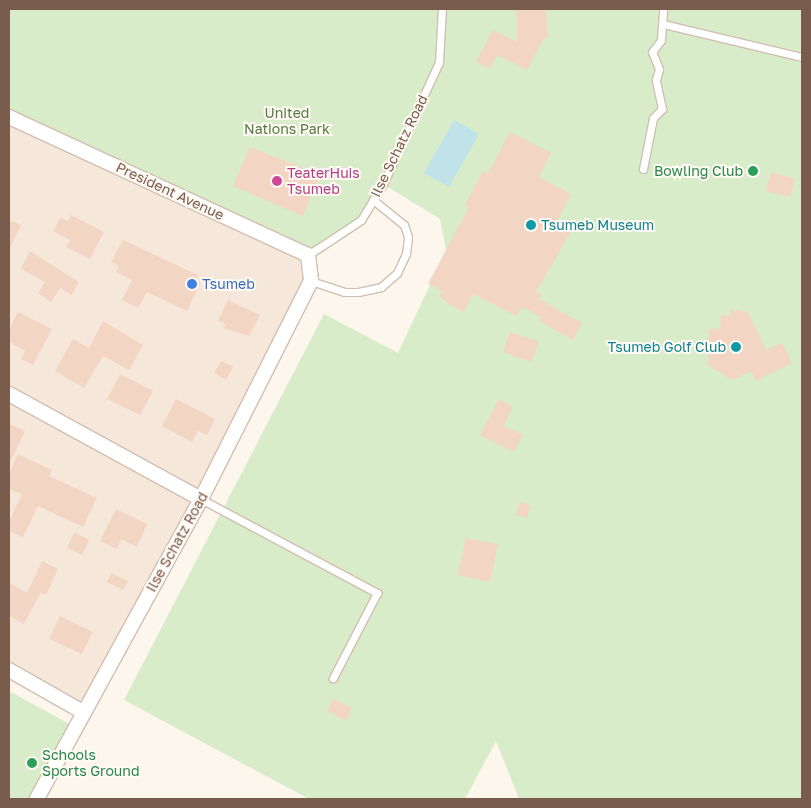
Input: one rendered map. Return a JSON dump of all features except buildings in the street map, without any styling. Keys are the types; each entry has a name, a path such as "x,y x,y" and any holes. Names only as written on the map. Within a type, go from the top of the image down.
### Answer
{"street":[{"name":"President Avenue","path":"9,117 308,255"},
{"path":"308,255 311,281"},
{"name":"Ilse Schatz Road","path":"37,799 201,499 311,281"},
{"path":"9,394 201,499"},
{"path":"9,670 83,712"}],"lane":[{"name":"Ilse Schatz Road","path":"308,255 360,220 373,200 440,62 442,9"},
{"path":"643,169 653,118 662,109 656,80 659,70 652,52 661,40 664,9"},
{"path":"663,24 802,57"},
{"path":"311,281 344,292 358,292 381,287 397,273 406,254 408,237 404,225 373,200"},
{"path":"201,499 377,593 333,678"}],"shaded area":[{"path":"9,117 308,255 311,281 83,712 9,670"}],"green space":[{"name":"United Nations Park","path":"9,9 802,9 802,799 519,799 496,741 465,799 309,799 124,700 324,314 398,353 446,251 440,219 383,184 361,220 308,255 9,117"},
{"name":"Schools Sports Ground","path":"9,691 75,727 37,799 9,799"}],"water":[{"path":"454,120 479,134 449,187 424,173"}],"place":[{"name":"Bowling Club","path":"753,171"},
{"name":"TeaterHuis Tsumeb","path":"277,181"},
{"name":"Tsumeb Museum","path":"531,225"},
{"name":"Tsumeb","path":"192,284"},
{"name":"Tsumeb Golf Club","path":"736,347"},
{"name":"Schools Sports Ground","path":"32,763"}]}
